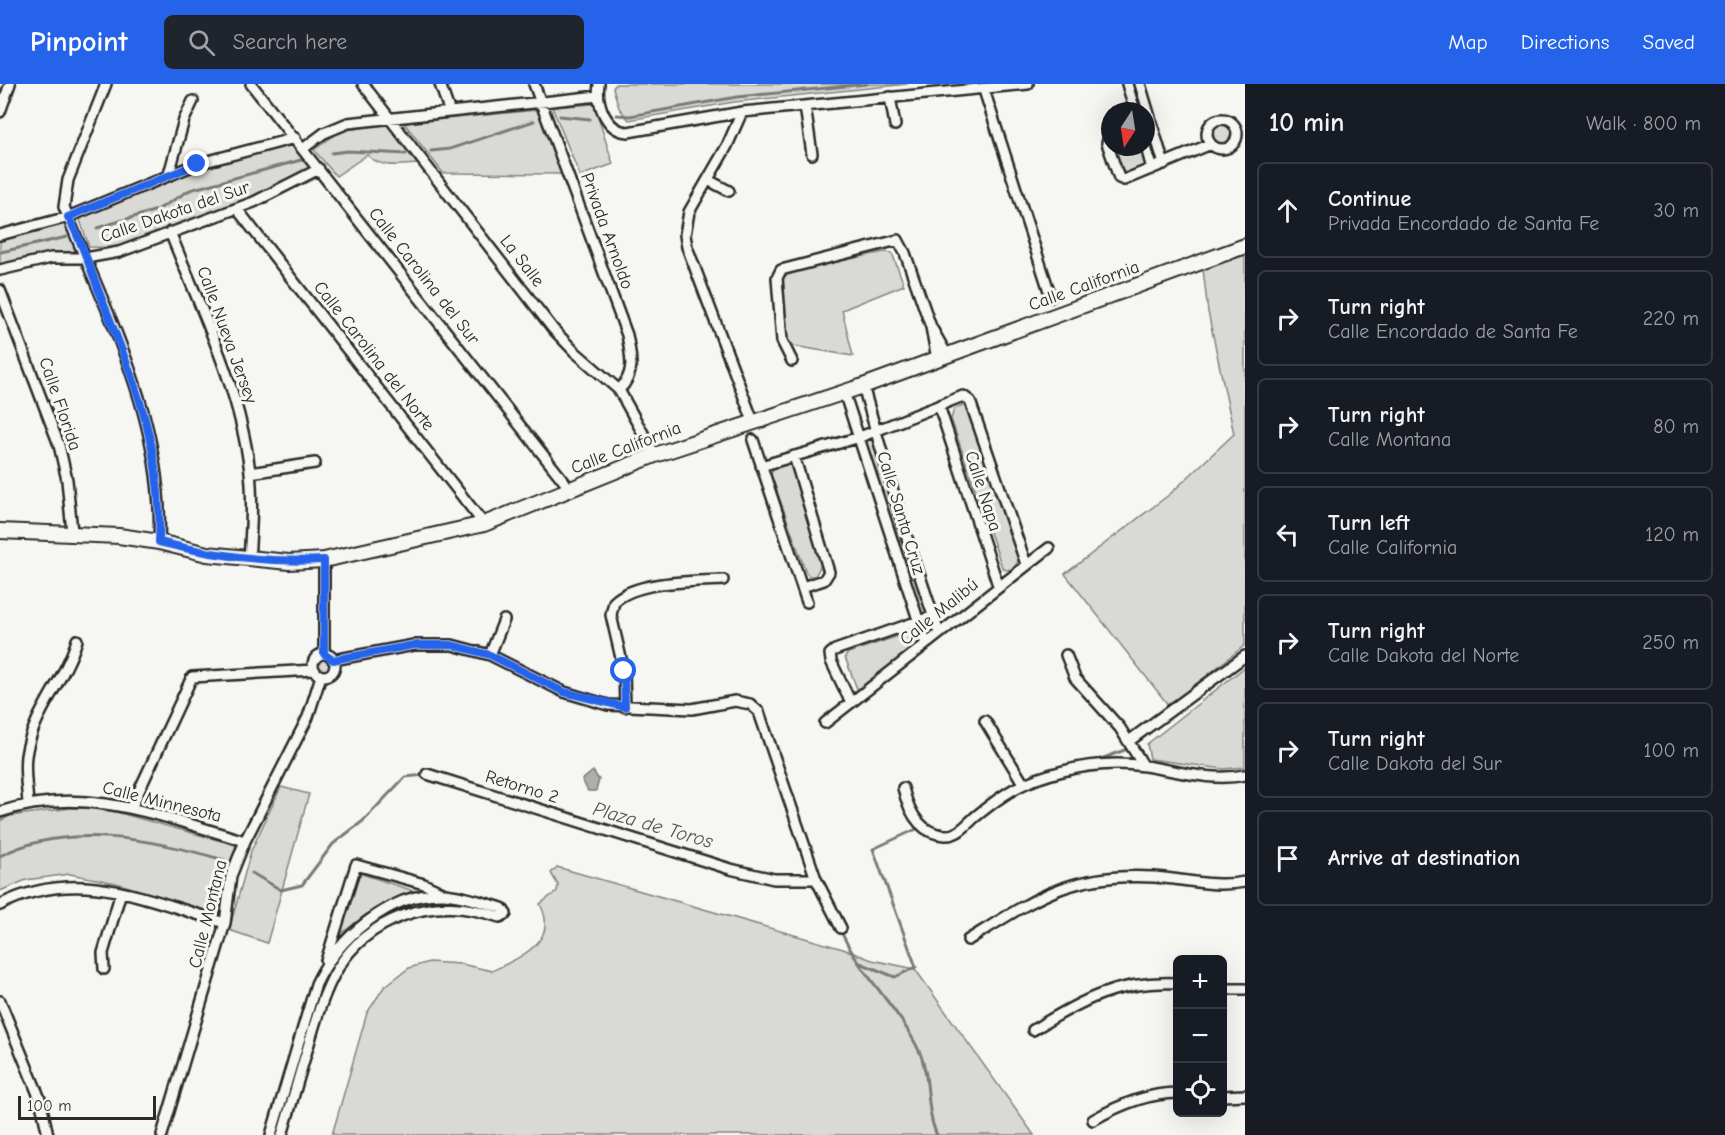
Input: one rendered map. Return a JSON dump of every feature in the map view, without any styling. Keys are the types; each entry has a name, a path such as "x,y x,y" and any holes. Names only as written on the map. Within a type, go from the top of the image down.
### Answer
{"main road":[{"name":"Calle California","path":"0,531 72,532 159,542 207,554 249,560 289,562 324,560 484,524 655,455 863,386 1245,246"}],"street":[{"path":"0,111 10,84"},
{"path":"106,84 68,180 64,207 86,258 148,422 157,463 161,509 159,542"},
{"name":"Calle Carolina del Sur","path":"251,84 304,148 570,489"},
{"name":"La Salle","path":"363,84 553,328 574,351 619,390 655,455"},
{"path":"440,84 449,110"},
{"name":"Privada Arnoldo","path":"534,84 627,335 632,369 626,383 619,390"},
{"path":"599,84 598,96 608,123 615,130 627,132 742,112 1028,84"},
{"path":"1126,84 1132,102"},
{"path":"1140,84 1144,102"},
{"path":"984,90 1051,297"},
{"path":"304,148 337,127 389,117 598,96"},
{"path":"891,97 895,124"},
{"path":"169,174 184,120 193,101"},
{"path":"805,106 812,154"},
{"path":"742,112 708,180 689,212 685,235 687,247 753,421"},
{"path":"1155,137 1164,164"},
{"name":"Calle Dakota del Sur","path":"0,235 68,217 169,174 224,156 295,138"},
{"path":"1112,156 1120,179 1124,180 1211,144"},
{"path":"1149,156 1152,168"},
{"name":"Calle Dakota del Sur","path":"0,270 51,258 86,258 119,252 278,192 319,169"},
{"path":"708,180 729,191"},
{"name":"Calle Carolina del Norte","path":"237,209 484,524"},
{"name":"Calle Nueva Jersey","path":"170,232 229,380 242,425 250,473 252,518 249,560"},
{"path":"792,361 782,340 777,278 781,270 898,240 905,253 942,357"},
{"name":"Calle Florida","path":"0,290 59,445 67,480 72,532"},
{"name":"Calle Santa Cruz","path":"863,386 903,526 939,633"},
{"name":"Calle Santa Cruz","path":"844,392 926,644"},
{"path":"761,466 860,437 939,406 960,395 970,401 1026,564"},
{"name":"Calle Napa","path":"939,406 998,585"},
{"path":"753,440 807,602"},
{"path":"794,456 829,573 824,580 802,587"},
{"path":"250,473 315,463"},
{"path":"888,530 903,526"},
{"name":"Calle Malibú","path":"825,723 1048,548"},
{"path":"324,560 324,654"},
{"path":"625,707 624,671 611,615 614,602 629,593 660,585 723,580"},
{"name":"Calle Malibú","path":"851,703 831,661 830,654 835,650 933,616"},
{"path":"490,655 504,620"},
{"path":"28,803 26,757 29,741 41,712 71,663 77,640"},
{"path":"324,654 333,660 414,645 436,644 466,647 490,655 564,692 625,707 692,709 743,701 756,708 816,879 841,928"},
{"path":"317,673 314,660 324,654"},
{"path":"1066,655 1075,678 1129,741 1143,765"},
{"path":"1129,741 1245,656"},
{"path":"131,808 192,677 317,673 328,675 333,671 333,660"},
{"name":"Calle Montana","path":"162,1135 225,923 231,876 245,841 308,717 317,673"},
{"path":"985,721 1023,783"},
{"path":"903,788 908,808 918,822 930,832 947,836 960,831 1006,792 1023,783 1065,771 1099,765 1143,765 1216,777 1245,775"},
{"name":"Retorno 2","path":"427,774 730,869 774,879 816,879"},
{"name":"Calle Minnesota","path":"0,812 28,803 97,801 131,808 245,841"},
{"path":"356,865 424,884 445,894 502,908 506,914 500,917 459,907 422,908 368,928 351,949 323,993 283,1134 272,1132 316,984 326,964 356,865"},
{"path":"968,940 1036,898 1078,881 1131,876 1219,885 1245,882"},
{"path":"0,905 38,890 66,885 87,885 121,892 225,923"},
{"path":"104,969 103,953 121,892"},
{"path":"326,964 401,903 430,895 445,894 459,907"},
{"path":"1033,1030 1089,997 1109,990 1136,984 1173,982"},
{"path":"1227,989 1245,990"},
{"path":"0,1001 40,1099 48,1135"},
{"path":"1093,1120 1142,1097 1173,1093"},
{"path":"1227,1096 1245,1095"}],"shaded area":[{"path":"616,84 908,84 734,102 629,120 619,108 613,88"},
{"path":"594,104 613,164 580,176 552,107"},
{"path":"537,110 562,174 443,173 404,123"},
{"path":"1222,121 1231,125 1235,134 1231,143 1222,147 1213,143 1209,134 1213,125"},
{"path":"388,124 418,164 385,164 367,155 336,176 314,150 340,131"},
{"path":"285,142 293,144 310,168 243,204 120,248 89,247 80,220 88,211 221,159"},
{"path":"1155,149 1160,163 1126,175 1122,173 1115,156 1155,156"},
{"path":"66,223 75,251 0,266 0,236"},
{"path":"884,252 892,253 904,285 842,310 853,356 794,346 786,338 781,279 788,272"},
{"path":"1245,255 1245,645 1169,706 1065,574 1170,494 1234,434 1208,312 1203,269"},
{"path":"965,404 1019,560 1013,569 1006,570 1002,567 951,419 954,409"},
{"path":"874,438 898,513 890,516 866,442"},
{"path":"789,463 793,467 821,565 815,576 809,576 806,572 771,475 773,468"},
{"path":"907,537 934,627 929,627 924,621 898,540"},
{"path":"919,629 921,641 861,689 857,689 845,657 848,653"},
{"path":"322,657 328,659 330,665 328,671 322,673 316,671 314,665 316,659"},
{"path":"1245,667 1245,767 1224,769 1150,759 1147,744"},
{"path":"593,771 599,780 596,791 588,791 582,780"},
{"path":"281,787 309,794 267,943 229,930 251,851"},
{"path":"71,808 101,808 236,845 218,907 211,912 116,883 70,874 26,880 0,891 0,821 10,816"},
{"path":"557,867 843,949 872,960 915,969 1034,1135 332,1135 367,1013 384,987 409,968 429,962 461,964 492,971 525,954 541,938 545,929 545,917 540,904 557,891 558,885 551,873"},
{"path":"362,874 417,892 374,909 338,936 353,882"}],"waterway":[{"path":"617,115 630,116 737,97 867,84"},
{"path":"560,116 590,119"},
{"path":"431,151 450,149 534,121"},
{"path":"332,153 348,151 406,154"},
{"path":"97,228 157,210 190,190 301,160"},
{"path":"1,252 67,237"},
{"path":"1093,762 1130,748 1157,726"},
{"name":"Plaza de Toros","path":"252,873 281,890 302,885 333,844 363,821 405,777 425,775"},
{"path":"860,963 895,977 916,967 873,849 921,827"},
{"path":"931,827 951,831"},
{"name":"Plaza de Toros","path":"0,856 26,845 54,839 112,837 169,846 224,860"},
{"name":"Plaza de Toros","path":"659,842 757,871"},
{"name":"Plaza de Toros","path":"840,929 858,961 902,1021 920,1053 926,1073 933,1125 937,1135"}],"route":[{"path":"197,164 68,217 86,258 148,422 157,463 161,509 159,542 207,554 249,560 289,562 324,560 324,654 333,660 414,645 436,644 466,647 490,655 564,692 608,705 625,707 624,671"}]}
